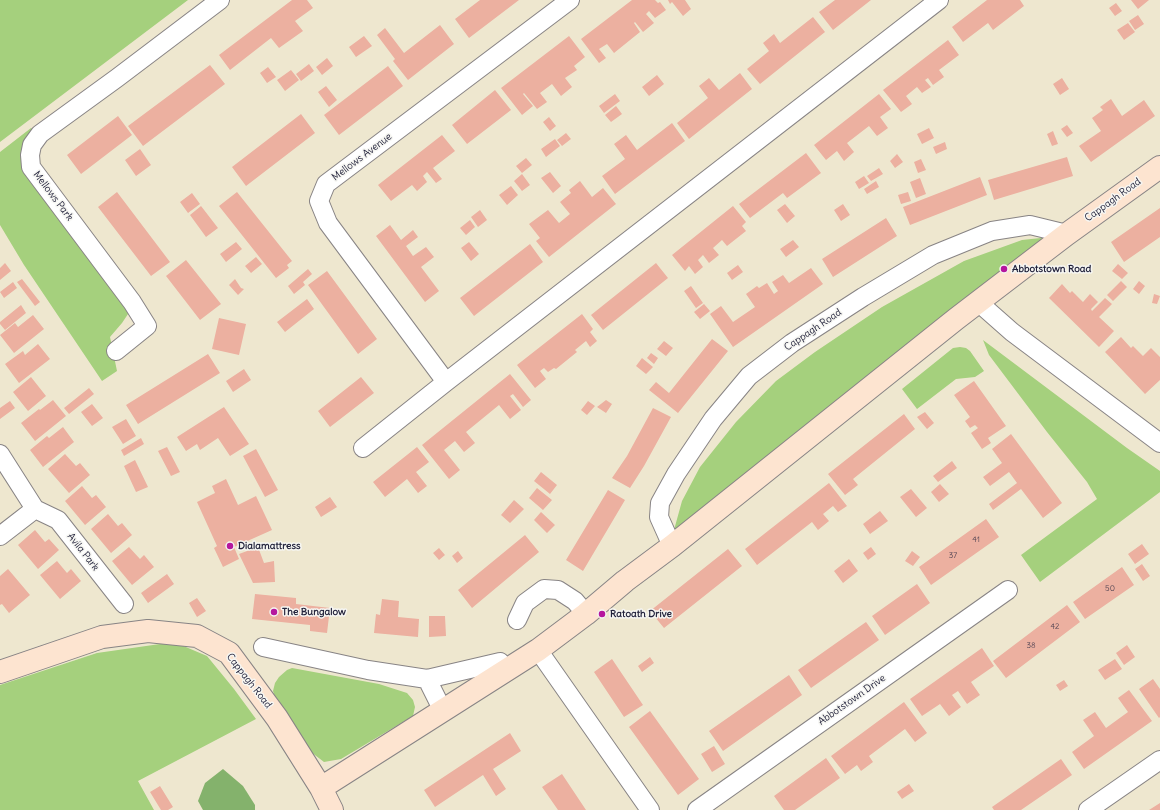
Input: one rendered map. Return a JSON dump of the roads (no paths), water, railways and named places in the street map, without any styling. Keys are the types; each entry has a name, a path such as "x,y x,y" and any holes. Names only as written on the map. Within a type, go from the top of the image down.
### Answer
{"street":[{"name":"Mellows Park","path":"116,351 147,326 128,296 31,166 30,155 32,145 40,134 220,0"},
{"name":"Mellows Avenue","path":"446,382 328,223 319,200 326,184 570,0"},
{"path":"363,448 939,0"},
{"name":"Cappagh Road","path":"0,672 102,637 148,631 197,636 229,653 277,718 322,788 538,650 672,546 978,302 1066,234 1160,167"},
{"name":"Cappagh Road","path":"672,546 659,517 660,503 676,474 713,419 749,376 792,343 863,297 933,256 992,231 1030,225 1066,234"},
{"path":"978,302 1012,332 1160,443"},
{"path":"0,454 36,509 0,536"},
{"name":"Avila Park","path":"36,509 58,520 124,604"},
{"path":"518,620 525,603 544,589 558,590 575,601 586,614"},
{"name":"Abbotstown Drive","path":"697,810 1008,590"},
{"path":"263,646 368,670 427,679 500,662 506,671"},
{"path":"538,650 650,810"},
{"path":"427,679 443,711"},
{"path":"1088,810 1160,760"},
{"path":"322,788 332,810"}],"place":[{"name":"Abbotstown Road","path":"1004,269"},
{"name":"Dialamattress","path":"230,546"},
{"name":"The Bungalow","path":"274,612"},
{"name":"Ratoath Drive","path":"602,614"}]}
